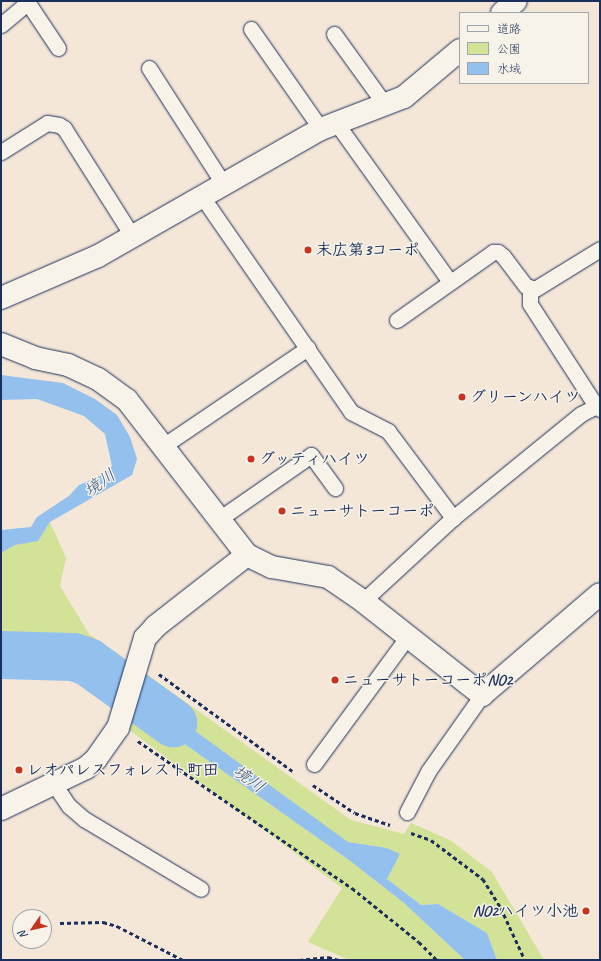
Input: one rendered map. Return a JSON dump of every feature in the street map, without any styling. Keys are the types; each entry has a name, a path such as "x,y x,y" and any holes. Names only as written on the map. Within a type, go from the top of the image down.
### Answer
{"street":[{"path":"503,12 516,1"},
{"path":"1,298 98,256 329,126 386,106 404,97 459,51"},
{"path":"1,344 35,358 68,365 98,379 127,400 247,556 272,566 328,577 363,601 482,696 600,594"},
{"path":"1,809 86,768 104,750 119,724 137,657 144,638 156,626 247,556"}],"lane":[{"path":"1,25 27,2 58,48"},
{"path":"251,29 329,126 450,282"},
{"path":"334,34 386,106"},
{"path":"149,68 224,185"},
{"path":"1,152 47,123 59,125 64,128 133,237"},
{"path":"203,198 351,412 388,431 453,518"},
{"path":"530,289 541,288 600,249"},
{"path":"363,601 453,518 581,414 598,407 530,304 530,289 498,252 493,252 397,320"},
{"path":"163,446 308,348"},
{"path":"219,519 311,455 335,488"},
{"path":"314,764 408,636"},
{"path":"407,812 429,770 482,696"},
{"path":"54,784 69,806 84,819 201,889"}],"path":[{"path":"137,657 300,776"},
{"path":"119,724 352,888 419,942 437,960"},
{"path":"306,781 355,813 396,828"},
{"path":"403,830 431,840 483,878 501,908 525,960"},
{"path":"60,923 103,922 117,926 183,960"},
{"path":"300,960 328,957 339,960"}],"green space":[{"path":"50,522 66,558 60,586 89,634 121,656 117,670 71,647 1,641 1,553 15,545 38,540"},
{"path":"145,673 351,820 404,834 411,823 450,840 492,872 544,960 497,960 487,933 438,904 421,905 387,879 400,854 387,848 348,842 140,691"},
{"path":"135,709 349,860 404,903 465,960 349,960 308,942 342,888 128,729"}],"water":[{"path":"1,375 63,383 95,399 117,415 130,437 137,459 132,475 50,522 38,541 15,545 1,553 1,530 31,527 37,517 69,496 79,485 104,474 112,466 105,434 84,416 37,399 1,400"},
{"path":"1,641 71,647 117,670 110,690 78,665 1,669"},
{"path":"140,691 348,842 387,848 400,854 387,879 421,905 438,904 487,933 497,960 465,960 404,903 349,860 135,709"}],"waterway":[{"name":"境川","path":"1,655 73,657 88,662 173,723"}],"place":[{"name":"末広第3コーポ","path":"308,250"},
{"name":"グリーンハイツ","path":"462,397"},
{"name":"グッティハイツ","path":"251,459"},
{"name":"ニューサトーコーポ","path":"282,511"},
{"name":"ニューサトーコーポNO2","path":"335,680"},
{"name":"レオパレスフォレスト町田","path":"19,770"},
{"name":"NO2ハイツ小池","path":"586,911"}]}
